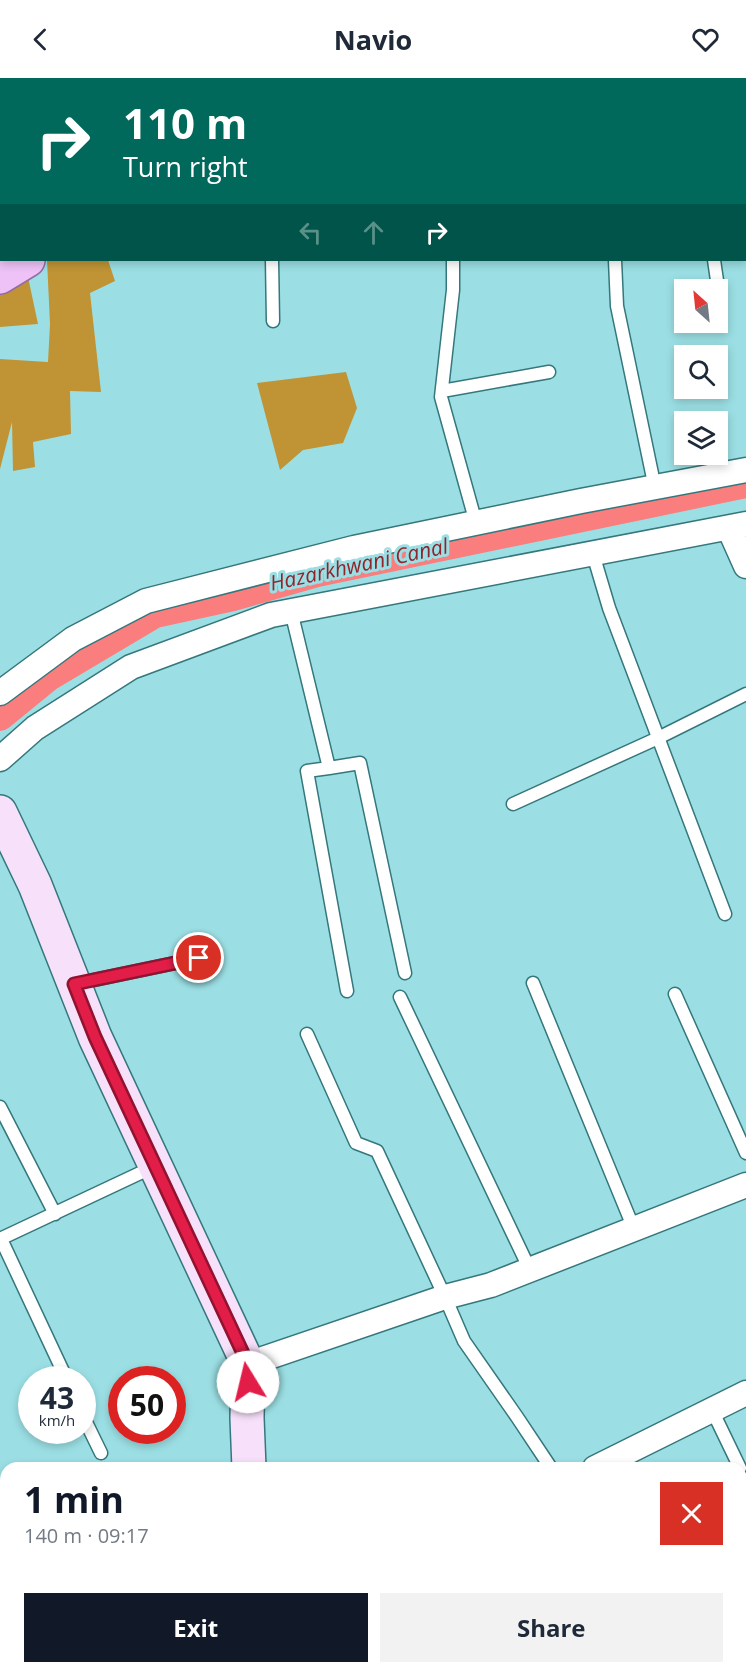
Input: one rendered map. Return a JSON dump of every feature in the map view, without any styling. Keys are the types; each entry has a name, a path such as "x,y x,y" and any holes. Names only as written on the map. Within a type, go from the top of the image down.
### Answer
{"main road":[{"path":"0,277 26,261"},
{"path":"0,812 35,885 95,1037 248,1364 249,1462"}],"street":[{"path":"0,693 73,639 146,601 354,548 746,470"},
{"path":"0,759 36,728 131,667 272,615 737,526 746,566"},
{"path":"248,1364 445,1297 491,1285 746,1185"},
{"path":"607,1462 746,1393"}],"lane":[{"path":"272,261 273,321"},
{"path":"453,261 453,290 441,397 476,523"},
{"path":"615,261 617,306 655,488"},
{"path":"714,261 717,279"},
{"path":"442,391 549,372"},
{"path":"593,554 609,608 725,914"},
{"path":"291,611 329,768"},
{"path":"513,804 658,738 746,694"},
{"path":"347,991 307,771 360,763 405,973"},
{"path":"74,984 199,958"},
{"path":"533,983 634,1229"},
{"path":"675,994 746,1153"},
{"path":"400,997 530,1270"},
{"path":"307,1034 356,1143 377,1152 464,1341 547,1462"},
{"path":"0,1107 55,1214"},
{"path":"60,1366 0,1239 154,1167"},
{"path":"712,1410 738,1462"},
{"path":"96,1443 101,1454"}],"shaded area":[{"path":"47,261 108,261 115,281 90,293 101,392 70,391 71,434 33,442 35,467 13,471 12,422 0,469 0,359 48,362 50,324"},
{"path":"28,277 38,324 0,327 0,291"},
{"path":"346,372 357,408 343,443 303,450 280,470 257,383"}],"waterway":[{"name":"Hazarkhwani Canal","path":"0,717 49,677 155,614 233,597 317,573 746,484"}],"route":[{"path":"199,958 74,984 95,1037 154,1167 248,1364 248,1382"}]}
